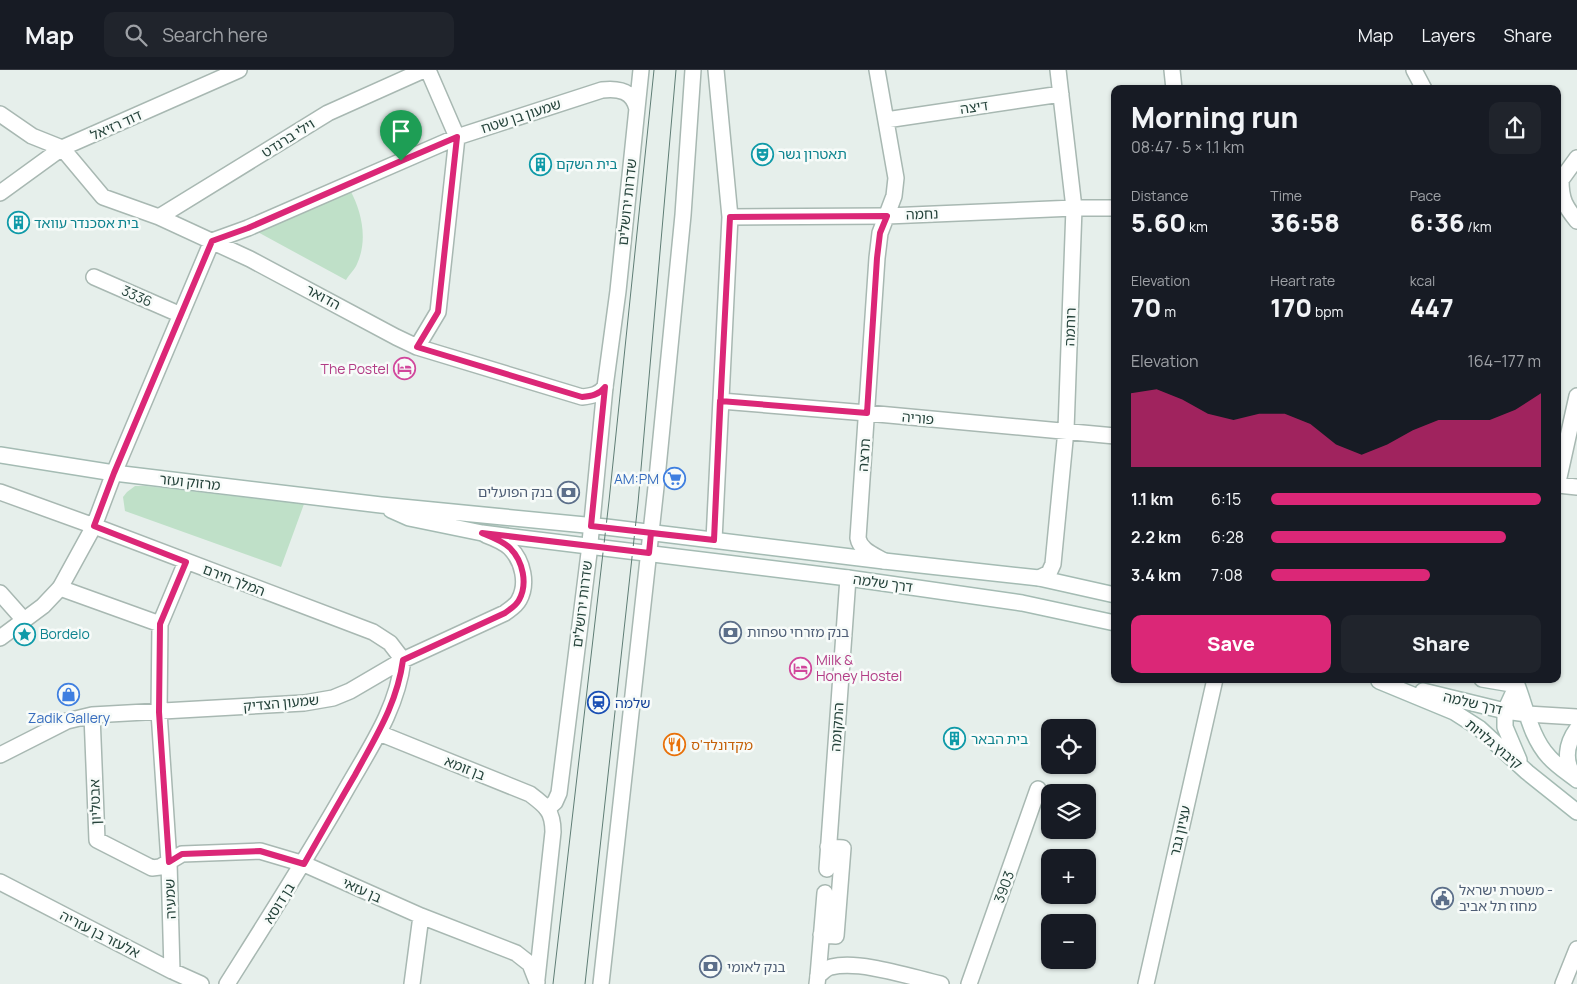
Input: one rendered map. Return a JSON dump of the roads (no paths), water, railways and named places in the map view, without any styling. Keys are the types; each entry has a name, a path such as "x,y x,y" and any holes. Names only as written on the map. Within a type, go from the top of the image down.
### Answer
{"street":[{"name":"דוד רזיאל","path":"0,193 62,148 239,70"},
{"name":"וילי ברנדט","path":"159,217 328,113 424,70"},
{"path":"417,347 438,312 457,137 428,70"},
{"name":"שדרות ירושלים","path":"548,809 555,802 559,793 589,546 605,387 619,282 641,70"},
{"path":"601,984 649,553 683,214 693,70"},
{"path":"714,540 730,217 716,70"},
{"name":"תרצה","path":"877,70 896,178 894,196 880,233 877,258 858,542 865,549 884,561"},
{"name":"רוחמה","path":"1039,578 1048,573 1053,564 1066,430 1074,208 1058,70"},
{"path":"1172,70 1174,85"},
{"path":"1414,70 1422,85"},
{"name":"שמעון בן שטח","path":"212,241 248,228 457,137 602,90 613,89 628,93 635,102 637,109"},
{"name":"דיצה","path":"886,120 1061,94"},
{"path":"0,114 32,136 62,148"},
{"name":"הדואר","path":"62,148 103,197 159,217 212,241 274,271 417,347 582,397 592,396 602,391 605,387"},
{"path":"1561,178 1577,158"},
{"path":"1561,196 1567,209 1577,221"},
{"name":"נחמה","path":"730,217 887,216 1111,208"},
{"path":"0,638 43,606 60,588 94,526 114,473 212,241"},
{"name":"3336","path":"94,277 181,315"},
{"path":"1561,469 1577,396"},
{"name":"פוריה","path":"720,401 1066,430 1111,436"},
{"name":"מרזוק ועזר","path":"0,455 114,473 380,505 651,533"},
{"path":"1561,483 1577,486"},
{"name":"המלך חירם","path":"0,492 373,632 390,643 403,660"},
{"name":"מרזוק ועזר","path":"380,505 409,518 482,533 649,553"},
{"name":"שמעון הצדיק","path":"2,750 67,721 92,715 316,702 334,698 350,691 403,660 513,608 519,600 524,583 524,575 510,548 482,533"},
{"name":"דרך שלמה","path":"651,533 1039,578 1111,594"},
{"name":"דרך שלמה","path":"649,553 848,578 1022,604 1111,622"},
{"name":"שמעיה","path":"172,971 169,862 159,712 160,624 186,562"},
{"name":"התקומה","path":"827,869 848,578"},
{"path":"60,588 160,624"},
{"path":"0,593 24,620"},
{"name":"בן דוסא","path":"227,984 304,864 378,732 394,702 403,660"},
{"name":"עציון גבר","path":"1146,984 1214,683"},
{"name":"קיבוץ גלויות","path":"1382,683 1454,712 1479,728 1527,772 1577,812"},
{"name":"דרך שלמה","path":"1388,683 1504,710 1527,714 1577,717"},
{"path":"1504,710 1516,683"},
{"name":"קיבוץ גלויות","path":"1517,683 1540,746 1549,758 1577,779"},
{"name":"קיבוץ גלויות","path":"1504,710 1505,727 1508,737 1516,756 1527,772"},
{"name":"אבטליון","path":"92,715 97,840 152,868 160,867 169,862"},
{"path":"1577,729 1569,744 1567,761 1568,768 1577,779"},
{"name":"בן זומא","path":"378,732 530,794 548,809"},
{"name":"3903","path":"969,984 1038,789"},
{"path":"536,983 553,832 551,815 548,809"},
{"path":"821,935 836,936 843,848 828,847"},
{"name":"בן עזאי","path":"169,862 182,854 260,851 304,864 421,916 516,953 530,964 536,983"},
{"name":"אלעזר בן עזריה","path":"0,882 172,971 201,984"},
{"path":"818,980 825,893"},
{"path":"412,984 421,916"},
{"path":"1563,984 1577,949"},
{"path":"818,980 828,968 846,965 870,968 941,984"}],"tram line":[{"path":"553,984 609,501 654,70"},
{"path":"585,984 638,503 676,70"}],"place":[{"name":"תאטרון גשר","path":"762,154"},
{"name":"בית השקם","path":"540,164"},
{"name":"בית אסכנדר עוואד","path":"18,223"},
{"name":"The Postel","path":"405,369"},
{"name":"AM:PM","path":"675,479"},
{"name":"בנק הפועלים","path":"569,492"},
{"name":"בנק מזרחי טפחות","path":"731,632"},
{"name":"Bordelo","path":"24,634"},
{"name":"Milk & Honey Hostel","path":"800,668"},
{"name":"Zadik Gallery","path":"69,695"},
{"name":"שלמה","path":"599,703"},
{"name":"בית הבאר","path":"955,739"},
{"name":"מקדונלד'ס","path":"675,745"},
{"name":"משטרת ישראל - מחוז תל אביב","path":"1443,898"},
{"name":"בנק לאומי","path":"711,967"}]}
